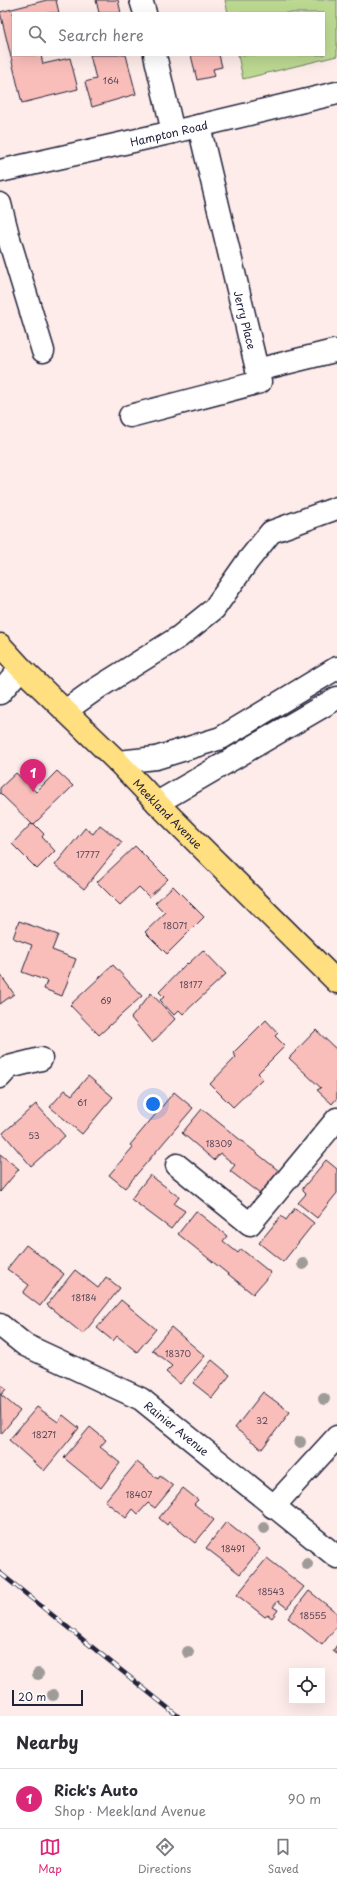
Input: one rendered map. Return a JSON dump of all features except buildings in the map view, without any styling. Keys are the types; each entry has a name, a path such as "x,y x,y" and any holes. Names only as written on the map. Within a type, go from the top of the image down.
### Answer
{"main road":[{"name":"Meekland Avenue","path":"0,645 21,668 118,762 157,803 337,982"}],"street":[{"path":"141,0 144,12"},
{"path":"155,56 173,132"},
{"name":"Hampton Road","path":"0,169 173,132 337,93"},
{"name":"Jerry Place","path":"198,126 257,370"},
{"path":"0,204 42,351"},
{"path":"130,416 260,382 257,370 334,351"},
{"path":"65,711 96,689 179,637 214,609 247,562 271,532 337,508"},
{"path":"0,692 21,668"},
{"path":"118,762 156,758 221,738 337,668"},
{"path":"157,803 337,698"},
{"path":"0,1077 9,1066 41,1059"},
{"path":"177,1165 250,1224 337,1119"},
{"name":"Rainier Avenue","path":"0,1325 25,1345 141,1399 273,1507 337,1557"},
{"path":"273,1507 337,1437"}],"green space":[{"path":"225,0 337,0 337,56 243,79 238,56 325,56 325,12 228,12"}],"railway":[{"path":"0,1573 178,1716"}],"place":[{"name":"Rick's Auto","path":"33,792"}]}
